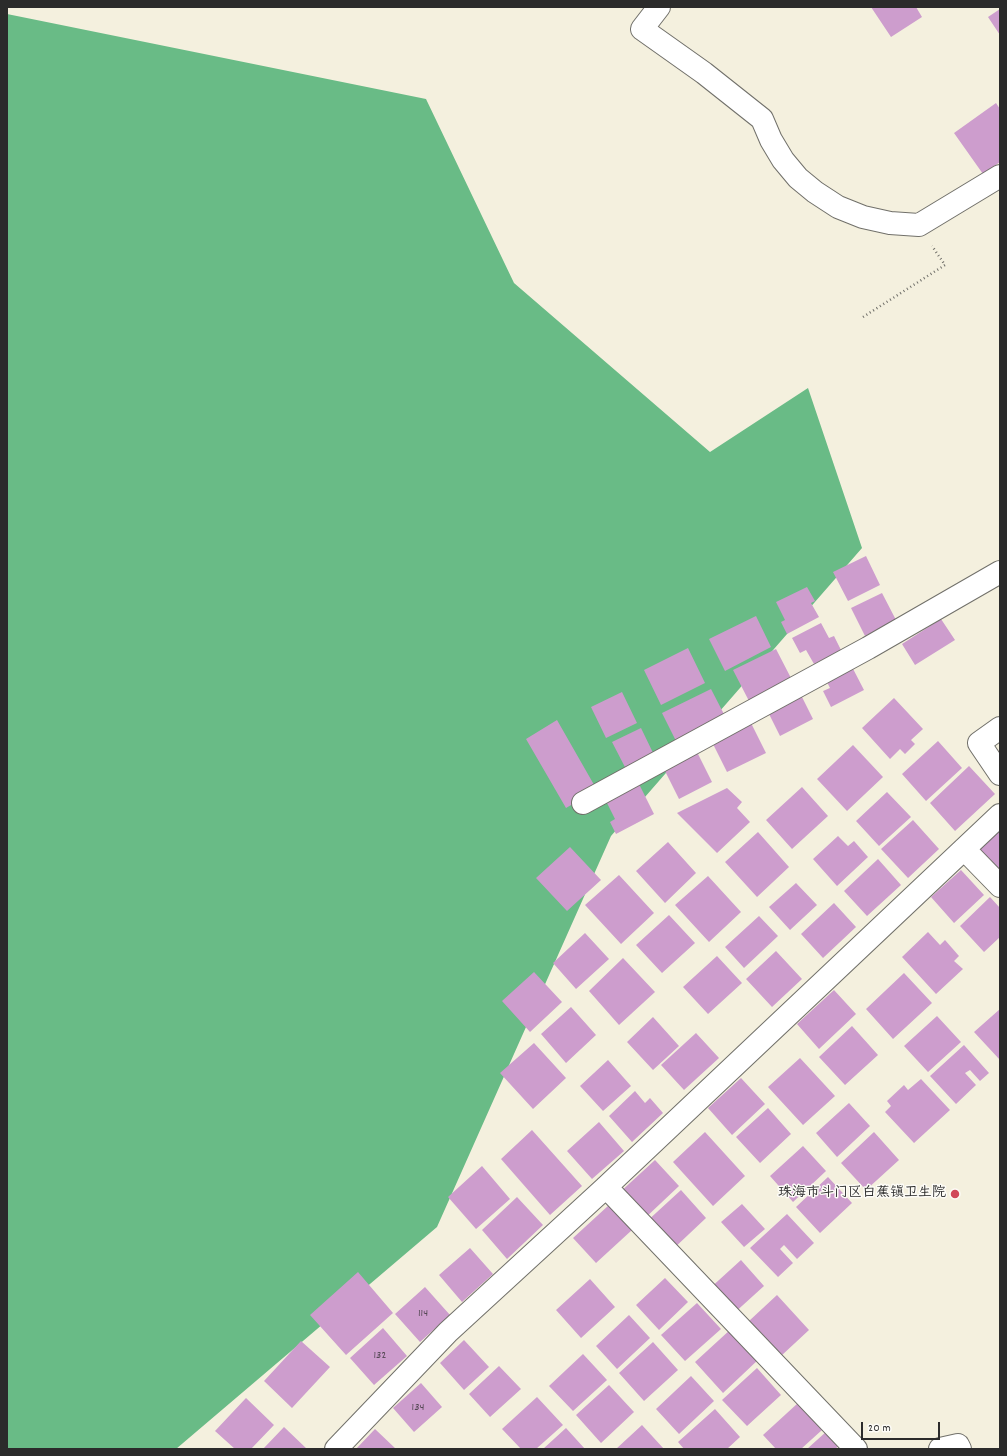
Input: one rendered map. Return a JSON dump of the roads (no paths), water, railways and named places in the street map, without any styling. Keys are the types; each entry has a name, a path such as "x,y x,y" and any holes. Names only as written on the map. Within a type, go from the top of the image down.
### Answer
{"street":[{"path":"659,7 642,29 704,73 762,119 771,140 783,160 798,178 814,192 838,207 863,217 890,223 919,225 1000,176"},
{"path":"582,803 999,577"},
{"path":"1000,728 979,744 1000,774"},
{"path":"336,1449 448,1332 606,1187 1000,815"},
{"path":"964,849 1000,886"},
{"path":"606,1187 856,1449"},
{"path":"940,1449 958,1446 960,1449"}],"place":[{"name":"珠海市斗门区白蕉镇卫生院","path":"955,1194"}]}
